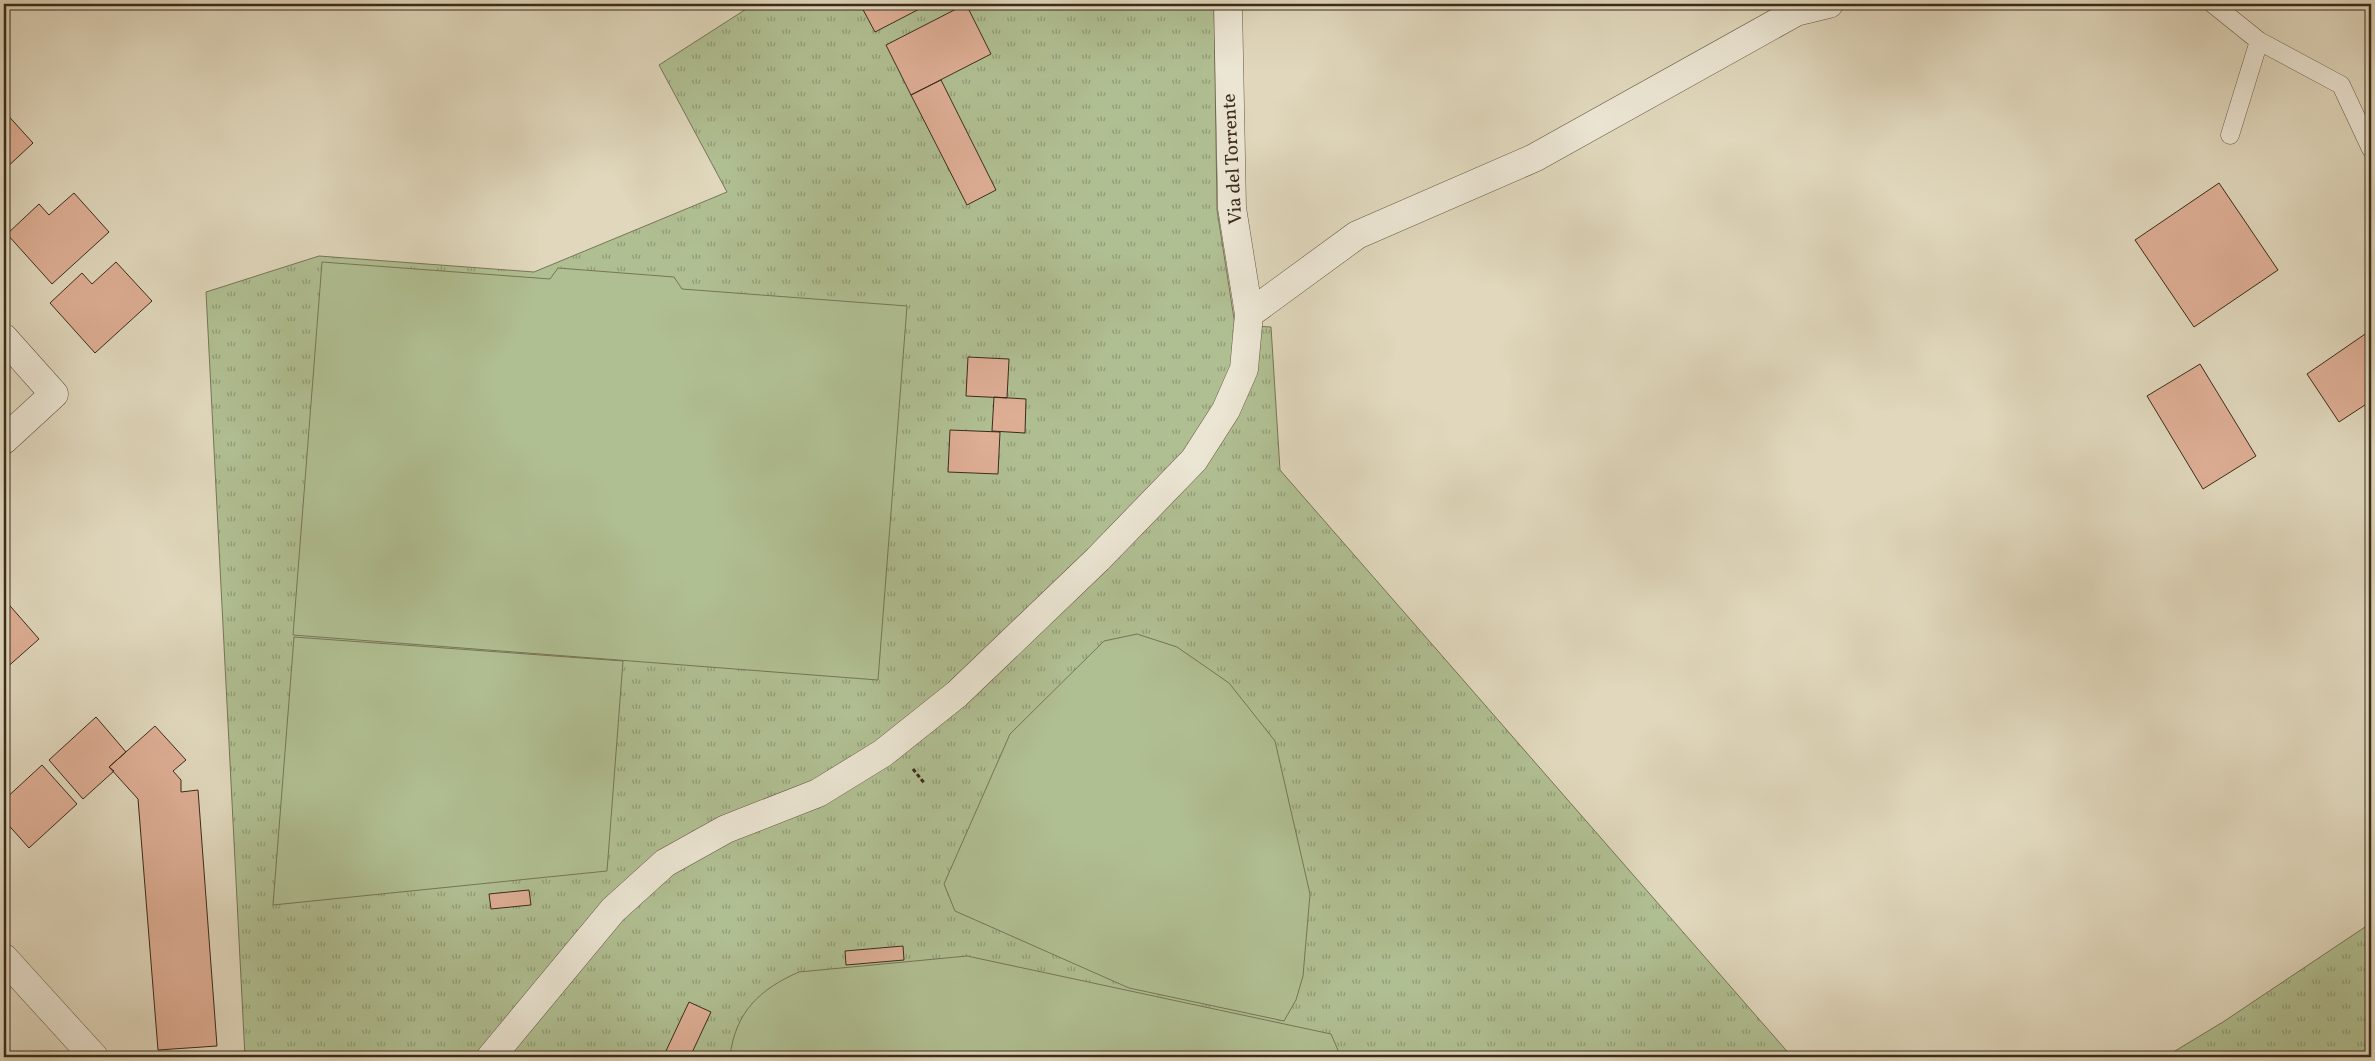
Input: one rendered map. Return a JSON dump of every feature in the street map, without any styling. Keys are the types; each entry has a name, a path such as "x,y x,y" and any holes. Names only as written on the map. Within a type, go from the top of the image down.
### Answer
{"street":[{"name":"Via del Torrente","path":"491,1057 613,910 665,863 726,828 818,793 883,754 957,694 1098,559 1194,460 1226,410 1244,370 1249,314 1232,208 1228,4"},
{"path":"1249,314 1357,235 1534,158 1796,12 1829,4"},
{"path":"4,338 54,394 4,440"},
{"path":"4,958 94,1057"}],"lane":[{"path":"2213,4 2259,41 2341,85 2371,149"},
{"path":"2230,134 2259,41"}],"green space":[{"path":"754,4 1214,4 1217,210 1235,325 1271,327 1280,470 1792,1057 245,1057 206,292 319,256 534,272 727,192 659,65"},
{"path":"322,262 550,279 558,268 674,277 682,289 907,306 878,680 293,635"},
{"path":"1137,634 1177,647 1229,683 1275,741 1310,894 1303,976 1296,1000 1284,1021 1129,988 955,911 944,884 1010,734 1104,641"},
{"path":"294,637 623,661 607,871 273,905"},
{"path":"2371,923 2371,1057 2165,1057 2223,1022"},
{"path":"967,956 1331,1034 1341,1057 730,1057 737,1027 752,1004 772,986 799,972"}],"building":[{"path":"860,4 929,4 875,32"},
{"path":"966,4 991,54 911,95 886,45"},
{"path":"941,80 996,190 967,205 911,95"},
{"path":"4,111 33,143 4,170"},
{"path":"2219,183 2278,270 2194,327 2135,240"},
{"path":"74,193 109,232 52,284 7,234 39,204 49,215"},
{"path":"116,262 152,301 95,353 50,303 82,273 92,284"},
{"path":"2371,330 2371,401 2339,422 2307,374"},
{"path":"968,357 1009,359 1007,398 966,396"},
{"path":"2200,364 2256,456 2203,489 2147,396"},
{"path":"994,397 1026,399 1025,433 992,431"},
{"path":"950,430 1000,432 998,474 948,472"},
{"path":"4,599 39,639 4,670"},
{"path":"96,717 126,752 109,767 114,771 83,799 49,760"},
{"path":"155,726 186,760 173,771 181,780 181,792 198,790 217,1046 158,1050 138,799 109,767"},
{"path":"42,765 77,804 29,848 4,820 4,800"},
{"path":"529,890 531,905 491,909 489,894"},
{"path":"903,946 904,960 846,965 845,951"},
{"path":"689,1002 711,1012 690,1057 675,1057 665,1053"}]}
